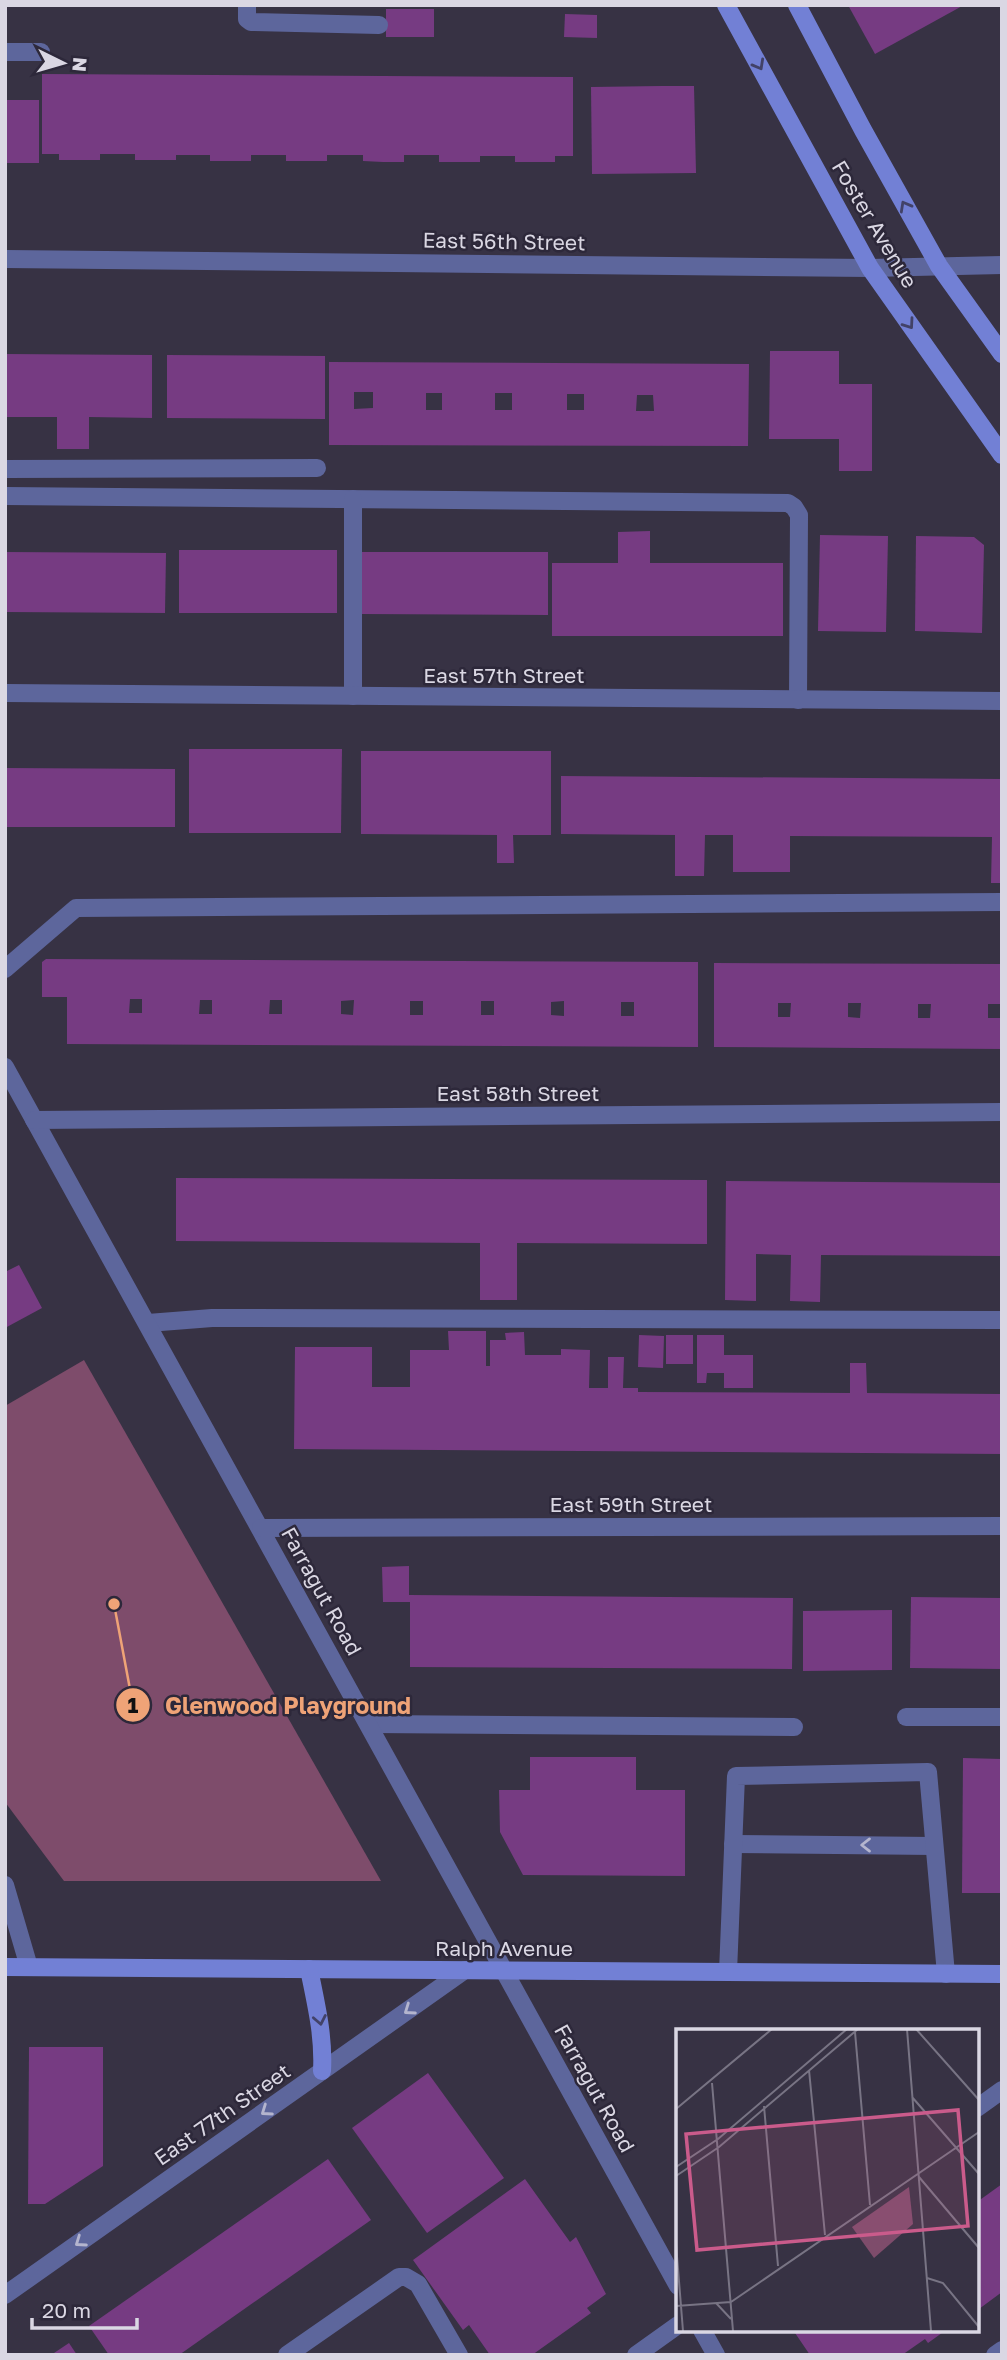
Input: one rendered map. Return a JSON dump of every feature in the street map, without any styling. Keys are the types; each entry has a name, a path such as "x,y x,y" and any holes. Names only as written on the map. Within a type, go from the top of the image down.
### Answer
{"main road":[{"name":"Foster Avenue","path":"726,5 870,268 1002,454"},
{"name":"Foster Avenue","path":"797,5 939,266 1002,354"},
{"name":"Ralph Avenue","path":"5,1966 1002,1974"},
{"path":"309,1969 321,2025 322,2071"}],"street":[{"path":"247,5 247,19 251,22 379,25"},
{"path":"5,52 41,52"},
{"name":"East 56th Street","path":"5,259 870,268 1002,265"},
{"path":"5,469 317,468"},
{"path":"5,496 788,503 799,515 798,700"},
{"path":"353,499 353,696"},
{"name":"East 57th Street","path":"5,693 1002,701"},
{"path":"5,968 76,908 1002,902"},
{"name":"Farragut Road","path":"5,1066 676,2282"},
{"name":"East 58th Street","path":"34,1120 1002,1112"},
{"path":"148,1323 212,1318 1002,1320"},
{"name":"East 59th Street","path":"261,1528 1002,1527"},
{"path":"906,1717 1002,1717"},
{"path":"370,1724 794,1727"},
{"path":"728,1972 736,1776 928,1772 946,1973"},
{"path":"733,1844 934,1846"},
{"path":"5,1885 29,1967"},
{"name":"East 77th Street","path":"5,2295 465,1970"},
{"path":"979,2107 1002,2090"},
{"path":"287,2355 400,2277 406,2277 418,2284 459,2355"},
{"path":"636,2355 676,2326"},
{"path":"703,2332 716,2355"},
{"path":"995,2355 1002,2350"}],"shaded area":[{"path":"84,1360 381,1881 64,1881 5,1802 5,1406"}],"building":[{"path":"848,5 964,5 875,54"},
{"path":"386,9 434,9 434,37 386,37"},
{"path":"565,14 597,15 597,38 564,37"},
{"path":"42,74 573,77 573,156 555,156 555,162 515,162 515,156 480,156 480,162 439,162 439,155 404,155 404,162 363,161 363,155 327,155 327,161 286,161 286,155 251,155 251,161 210,161 210,155 176,155 176,160 135,160 135,154 100,154 100,160 59,160 59,154 42,154"},
{"path":"694,86 696,173 592,174 591,87"},
{"path":"5,100 39,100 39,163 5,163"},
{"path":"770,351 839,351 839,384 872,384 872,471 839,471 839,439 769,439"},
{"path":"5,354 152,355 152,418 89,417 89,449 57,449 57,417 5,417"},
{"path":"167,355 325,356 325,419 167,418"},
{"path":"329,362 749,364 748,446 329,445","holes":["354,392 373,392 373,408 354,409","426,393 442,393 442,410 426,410","495,393 512,393 512,410 495,410","567,394 584,394 584,410 567,410","637,395 653,395 654,411 636,411"]},
{"path":"650,531 650,563 783,563 783,636 552,636 552,563 618,563 618,532"},
{"path":"820,535 888,536 886,632 818,631"},
{"path":"916,536 974,537 984,545 982,633 915,631"},
{"path":"179,550 337,550 337,613 179,613"},
{"path":"5,552 166,553 165,613 5,612"},
{"path":"359,552 548,552 548,615 359,614"},
{"path":"189,749 342,749 341,833 189,833"},
{"path":"361,751 551,751 551,835 513,835 514,863 497,863 497,835 361,834"},
{"path":"5,768 175,769 175,827 5,827"},
{"path":"561,776 1002,779 1002,883 991,883 992,837 790,836 790,872 733,872 733,835 705,835 704,876 675,876 675,835 561,834"},
{"path":"46,959 698,962 698,1047 67,1044 67,997 42,997 42,962","holes":["130,999 142,999 142,1013 129,1013","200,1000 212,1000 212,1014 199,1014","270,1000 282,1000 282,1014 269,1014","354,1000 353,1015 341,1014 341,1001","410,1001 423,1001 423,1015 410,1015","481,1001 494,1001 494,1015 481,1015","564,1001 564,1016 551,1015 551,1002","621,1002 634,1002 634,1016 621,1016"]},
{"path":"714,963 1002,964 1002,1004 988,1004 988,1018 1002,1018 1002,1049 714,1047","holes":["778,1003 791,1003 790,1017 778,1017","848,1003 861,1003 860,1018 848,1017","918,1004 931,1004 930,1018 918,1018"]},
{"path":"176,1178 707,1180 707,1244 517,1243 517,1300 480,1300 480,1243 176,1241"},
{"path":"726,1181 1002,1183 1002,1256 821,1255 820,1302 790,1301 791,1255 756,1254 756,1301 725,1300"},
{"path":"19,1265 42,1308 5,1328 5,1272"},
{"path":"448,1331 486,1331 486,1366 490,1366 490,1340 506,1340 505,1333 524,1332 525,1355 561,1355 561,1349 590,1350 589,1388 608,1388 608,1357 624,1357 623,1388 638,1388 638,1392 850,1393 850,1363 866,1363 867,1393 1002,1394 1002,1454 294,1449 295,1347 372,1347 372,1387 410,1387 410,1350 449,1350"},
{"path":"639,1335 664,1336 663,1368 638,1367"},
{"path":"666,1335 693,1335 693,1364 666,1364"},
{"path":"697,1335 724,1335 724,1355 753,1355 753,1388 724,1388 724,1373 707,1373 706,1383 697,1383"},
{"path":"409,1566 409,1595 793,1598 792,1669 410,1667 410,1602 383,1602 382,1567"},
{"path":"911,1597 1002,1598 1002,1669 910,1668"},
{"path":"892,1610 892,1670 803,1671 803,1611"},
{"path":"530,1757 636,1757 636,1790 685,1790 685,1876 523,1875 500,1832 499,1790 530,1790"},
{"path":"963,1758 1002,1759 1002,1893 962,1893"},
{"path":"29,2047 103,2047 103,2166 45,2204 28,2204"},
{"path":"428,2073 504,2178 427,2233 352,2128"},
{"path":"328,2159 371,2220 179,2355 109,2355 89,2326"},
{"path":"525,2179 570,2242 576,2237 606,2294 587,2308 591,2313 532,2355 490,2355 469,2325 463,2330 413,2260"},
{"path":"1002,2184 1002,2292 979,2309 979,2201"},
{"path":"794,2332 943,2332 928,2343 925,2339 902,2355 810,2355"},
{"path":"69,2343 77,2355 51,2355"}],"place":[{"name":"Glenwood Playground","path":"114,1604"}]}
